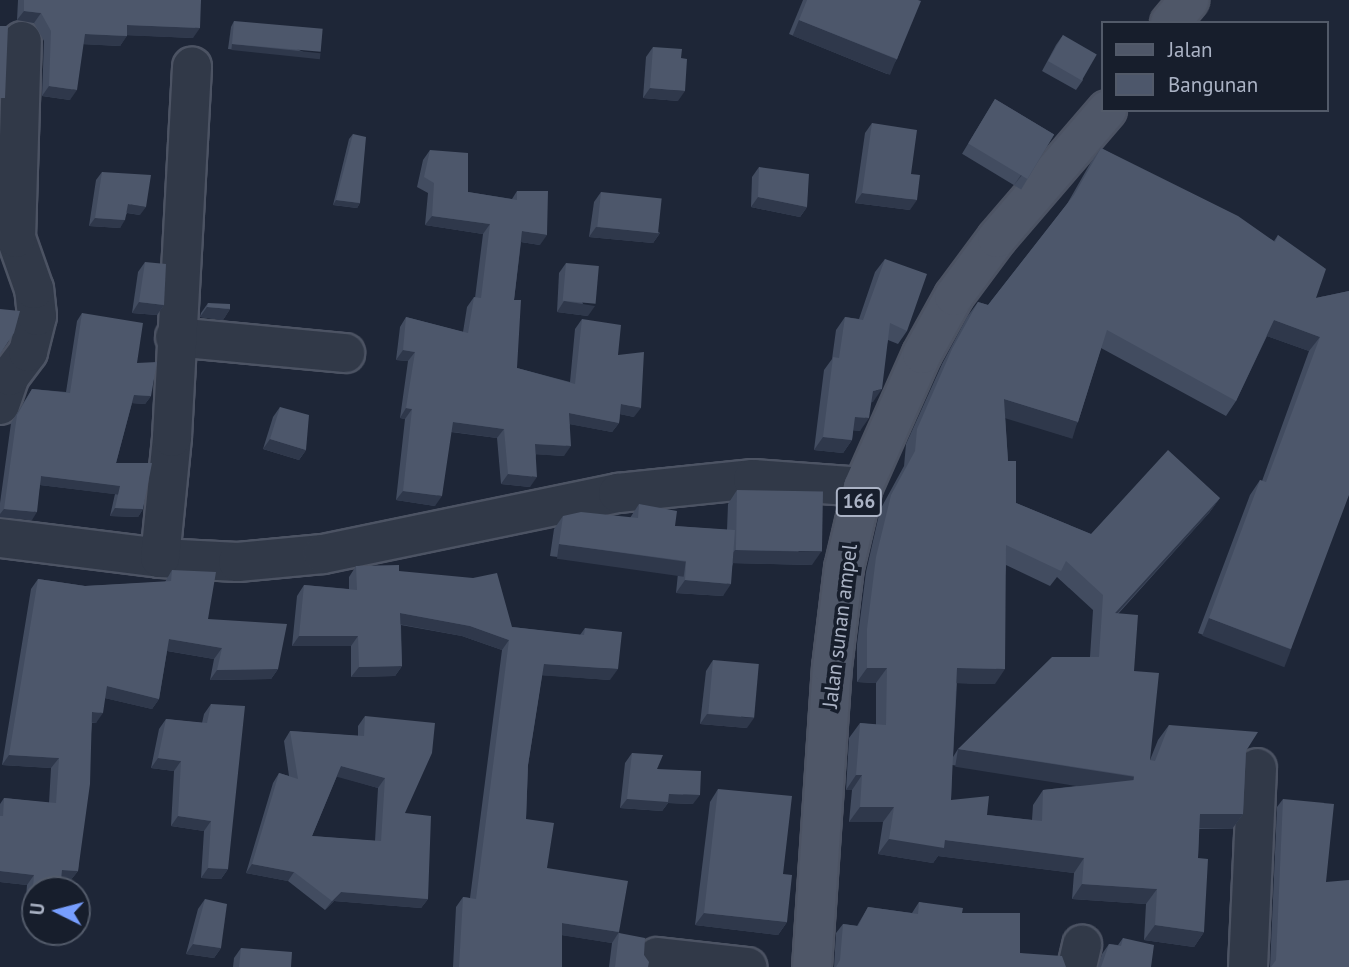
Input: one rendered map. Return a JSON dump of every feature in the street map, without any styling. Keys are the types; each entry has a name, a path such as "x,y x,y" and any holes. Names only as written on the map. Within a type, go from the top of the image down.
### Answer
{"main road":[{"path":"1172,21 1189,0"},
{"name":"Jalan sunan ampel","path":"812,967 832,667 844,568 863,487 922,354 954,296 997,238 1105,112"}],"street":[{"path":"0,405 10,376 28,352 37,316 34,289 16,238 22,41"},
{"path":"160,558 172,437 175,337 192,67"},
{"path":"175,337 345,353"},
{"path":"0,538 160,558 238,562 323,554 511,513 674,486 753,479 863,487"},
{"path":"1248,967 1256,768"},
{"path":"657,957 747,967"}],"building":[{"path":"24,0 201,0 200,28 127,25 127,36 85,34 77,90 49,86 51,31 41,13 24,11"},
{"path":"807,0 921,1 897,59 799,20"},
{"path":"234,21 323,29 321,52 232,44"},
{"path":"0,26 8,26 5,98 0,98"},
{"path":"1063,35 1097,54 1082,80 1048,61"},
{"path":"653,47 682,49 681,58 687,59 685,91 650,88"},
{"path":"995,99 1054,135 1027,179 968,144"},
{"path":"872,123 917,130 911,174 920,175 917,200 862,193"},
{"path":"353,134 366,137 360,203 336,200"},
{"path":"1101,148 1238,216 1275,242 1278,235 1326,269 1316,298 1349,291 1349,495 1291,649 1209,618 1260,480 1266,482 1320,337 1274,320 1236,401 1107,330 1078,422 1004,399 1008,461 1016,461 1016,503 1091,534 1168,450 1220,498 1115,613 1138,615 1134,671 1159,673 1150,760 1155,761 1169,725 1258,732 1246,751 1243,814 1200,814 1198,858 1208,859 1204,932 1155,925 1157,889 1082,884 1084,858 945,840 944,848 889,839 894,807 860,807 862,775 856,775 860,723 886,725 887,668 867,668 867,629 876,557 891,495 915,451 917,429 952,349 978,302 988,305 1074,195","holes":["1006,545 1061,571 1066,561 1103,595 1099,657 1052,657 958,749 1134,776 1134,780 1043,790 1042,821 987,815 989,796 951,800 957,668 1005,669"]},
{"path":"430,150 468,153 468,192 517,200 517,191 548,191 547,235 522,231 514,300 521,300 517,368 575,384 582,319 621,325 618,355 644,352 641,408 621,404 619,423 569,413 571,446 535,444 537,477 508,474 504,429 453,422 442,496 403,491 412,409 406,408 415,352 403,350 406,317 468,333 474,297 481,298 490,224 432,216 434,183 424,177"},
{"path":"759,167 809,174 807,207 758,197"},
{"path":"102,172 151,175 146,207 128,204 125,220 95,218"},
{"path":"601,192 662,198 658,233 597,227"},
{"path":"885,259 927,274 907,331 890,323 882,389 873,391 869,418 855,417 852,440 823,437 833,357 839,358 845,317 863,320"},
{"path":"145,262 166,264 164,305 139,302"},
{"path":"566,263 599,266 596,304 563,301"},
{"path":"208,303 230,304 230,309 207,307"},
{"path":"0,309 20,311 14,333 0,354"},
{"path":"82,313 143,323 137,363 157,362 151,396 134,395 116,463 152,463 143,509 115,508 120,486 41,476 37,512 4,509 17,415 32,389 70,393"},
{"path":"280,407 309,415 306,450 270,439"},
{"path":"737,490 823,492 822,551 736,550"},
{"path":"639,504 677,511 675,526 735,530 731,584 685,580 686,561 559,544 563,516 581,512 638,518"},
{"path":"399,565 399,571 473,578 497,573 512,627 584,635 585,628 622,632 618,669 544,664 528,765 526,819 554,823 547,868 628,881 619,932 562,923 562,967 459,967 463,897 476,899 509,640 470,626 400,613 402,666 359,667 358,636 299,636 304,585 357,590 356,566"},
{"path":"172,570 216,572 208,619 287,624 278,669 217,670 222,648 169,639 159,699 107,686 103,713 92,712 90,784 78,871 62,870 61,876 34,876 0,871 0,816 3,816 4,798 56,803 59,758 9,755 38,579 85,586 171,581"},
{"path":"713,660 759,664 754,718 708,714"},
{"path":"211,704 245,706 228,869 208,868 211,821 178,816 181,761 158,758 166,719 207,723"},
{"path":"365,716 435,723 432,753 405,813 431,816 428,899 341,892 332,901 294,872 252,864 279,773 298,779 290,731 364,736","holes":["341,766 385,778 381,841 312,836"]},
{"path":"632,753 663,755 657,769 701,771 700,795 669,794 668,802 627,799"},
{"path":"718,789 792,796 783,874 792,875 787,922 704,913"},
{"path":"1283,799 1334,804 1326,882 1349,880 1349,967 1271,967 1276,960"},
{"path":"205,899 227,904 221,948 193,944"},
{"path":"919,902 963,908 962,913 1020,913 1020,953 1062,956 1066,967 836,967 840,960 843,924 858,926 868,907 918,914"},
{"path":"619,933 645,938 644,955 649,962 648,967 615,967"},
{"path":"1123,938 1154,945 1151,967 1101,967 1109,944 1121,946"},
{"path":"241,948 292,952 291,967 239,967"}]}
